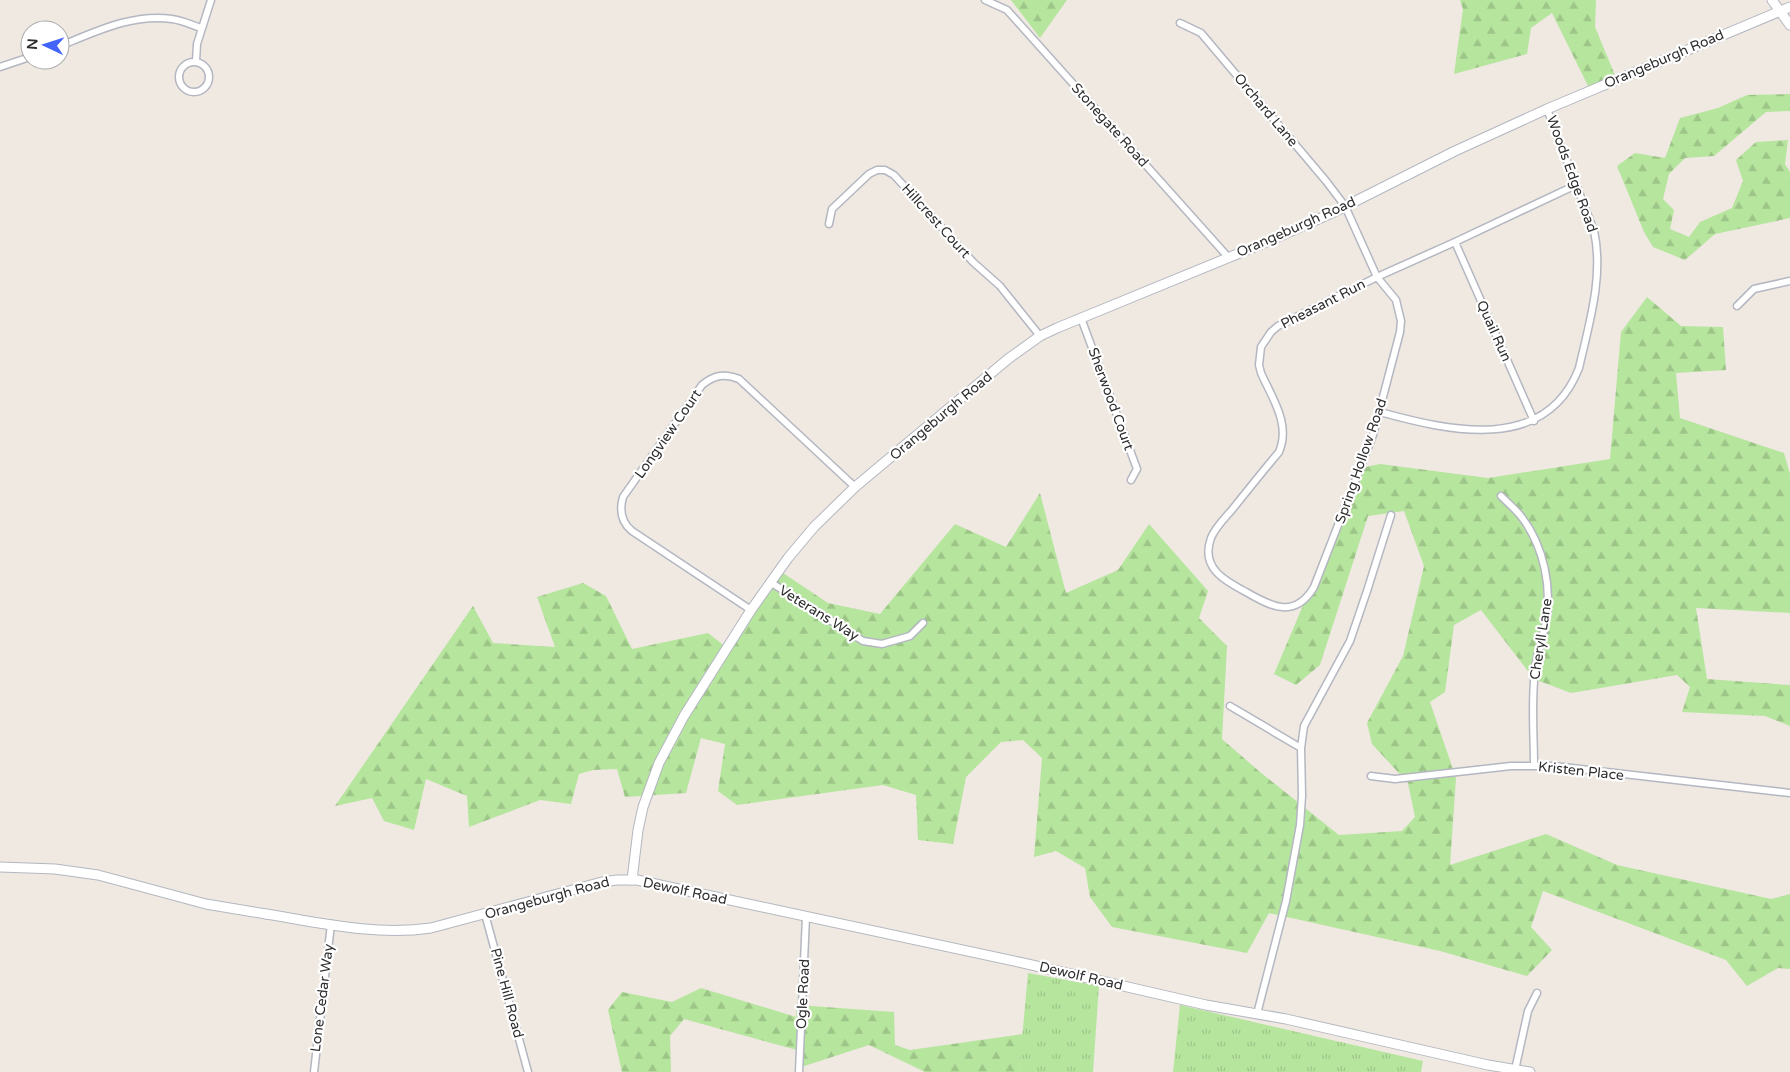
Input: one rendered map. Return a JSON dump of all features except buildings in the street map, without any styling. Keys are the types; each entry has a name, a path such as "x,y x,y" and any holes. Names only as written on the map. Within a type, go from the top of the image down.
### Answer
{"street":[{"path":"196,61 197,44 211,0"},
{"name":"Stonegate Road","path":"985,0 1007,10 1229,258"},
{"path":"1772,0 1790,25"},
{"name":"Orangeburgh Road","path":"0,867 55,869 98,875 206,904 372,931 412,931 431,928 602,882 632,880 642,807 659,763 684,716 770,582 814,527 855,487 1008,359 1040,336 1269,241 1345,206 1455,150 1790,7"},
{"path":"70,42 127,21 147,18 172,19 201,28"},
{"name":"Orchard Lane","path":"1180,23 1202,33 1345,206"},
{"path":"0,67 20,60"},
{"path":"196,61 202,63 208,71 208,80 204,88 191,92 187,91 180,84 179,71 186,63 196,61"},
{"name":"Woods Edge Road","path":"1380,412 1418,423 1455,429 1506,428 1534,421 1550,411 1560,402 1575,380 1592,309 1598,256 1594,231 1548,109"},
{"name":"Hillcrest Court","path":"828,224 832,208 869,174 877,170 886,170 894,175 972,262 1000,286 1040,336"},
{"name":"Pheasant Run","path":"1245,592 1220,578 1212,566 1209,548 1214,531 1279,452 1282,444 1284,427 1282,419 1259,365 1261,347 1271,332 1278,326 1377,276 1455,242 1576,185"},
{"name":"Spring Hollow Road","path":"1245,592 1278,607 1296,605 1310,594 1373,435 1380,412 1401,321 1396,300 1377,276 1345,206"},
{"name":"Quail Run","path":"1455,242 1534,421"},
{"path":"1737,306 1754,289 1790,281"},
{"name":"Sherwood Court","path":"1081,318 1137,469 1131,480"},
{"name":"Longview Court","path":"751,610 632,531 622,519 621,512 624,498 702,384 708,379 724,375 739,380 855,487"},
{"name":"Cheryll Lane","path":"1501,496 1527,525 1542,557 1546,574 1548,610 1538,651 1533,686 1534,766"},
{"path":"1258,1014 1286,901 1300,824 1302,796 1300,748 1304,726 1350,641 1391,515"},
{"name":"Veterans Way","path":"770,582 864,641 882,644 910,636 923,623"},
{"path":"1230,706 1300,748"},
{"name":"Kristen Place","path":"1371,776 1395,779 1511,766 1554,766 1790,793"},
{"name":"Dewolf Road","path":"632,880 1033,965 1206,1005 1258,1014 1487,1068 1530,1072"},
{"name":"Pine Hill Road","path":"485,914 528,1072"},
{"name":"Ogle Road","path":"799,1072 806,917"},
{"name":"Lone Cedar Way","path":"314,1072 331,924"},
{"path":"1515,1070 1528,1011 1538,993"}],"green space":[{"path":"1011,0 1067,0 1040,38"},
{"path":"1460,0 1596,0 1595,27 1617,80 1591,92 1552,13 1531,28 1527,54 1454,74 1463,9"},
{"path":"1790,94 1790,111 1766,112 1714,156 1685,158 1669,174 1663,199 1674,210 1670,229 1689,237 1700,222 1732,208 1743,181 1736,160 1756,142 1788,140 1785,164 1790,172 1790,218 1715,234 1685,260 1653,247 1644,232 1617,166 1635,153 1665,158 1680,118 1718,108 1747,95"},
{"path":"1647,297 1681,326 1723,327 1726,370 1676,373 1680,418 1784,453 1790,474 1790,613 1696,608 1707,679 1790,685 1790,726 1765,716 1682,712 1690,687 1677,675 1571,693 1534,679 1481,610 1454,625 1445,692 1430,702 1456,778 1450,865 1546,834 1617,865 1771,899 1790,894 1790,969 1778,968 1747,986 1726,960 1543,891 1531,927 1552,950 1527,976 1440,951 1269,913 1247,953 1112,927 1090,897 1085,868 1056,851 1034,857 1042,758 1023,740 1001,742 966,777 953,844 918,840 916,795 883,785 737,805 718,791 725,744 701,738 686,793 625,797 617,769 593,770 579,774 571,804 540,800 469,827 467,796 426,779 414,830 384,821 372,798 335,806 473,606 493,643 555,647 537,597 583,583 606,596 632,649 708,633 726,647 780,571 828,603 880,614 955,524 1006,547 1040,493 1066,593 1118,570 1149,524 1208,591 1199,618 1227,646 1222,739 1339,835 1402,831 1415,817 1408,783 1372,744 1367,723 1403,656 1424,566 1404,511 1368,516 1320,665 1296,685 1274,674 1361,468 1380,464 1488,478 1610,459 1621,332"},
{"path":"1028,973 1099,986 1093,1072 1019,1072"},
{"path":"701,988 796,1017 797,1005 894,1012 895,1045 910,1050 1023,1034 1019,1072 925,1072 869,1045 795,1069 797,1050 684,1019 670,1036 671,1072 622,1072 608,1010 622,992 672,1002"},
{"path":"1180,1005 1423,1061 1421,1072 1173,1072"}]}
